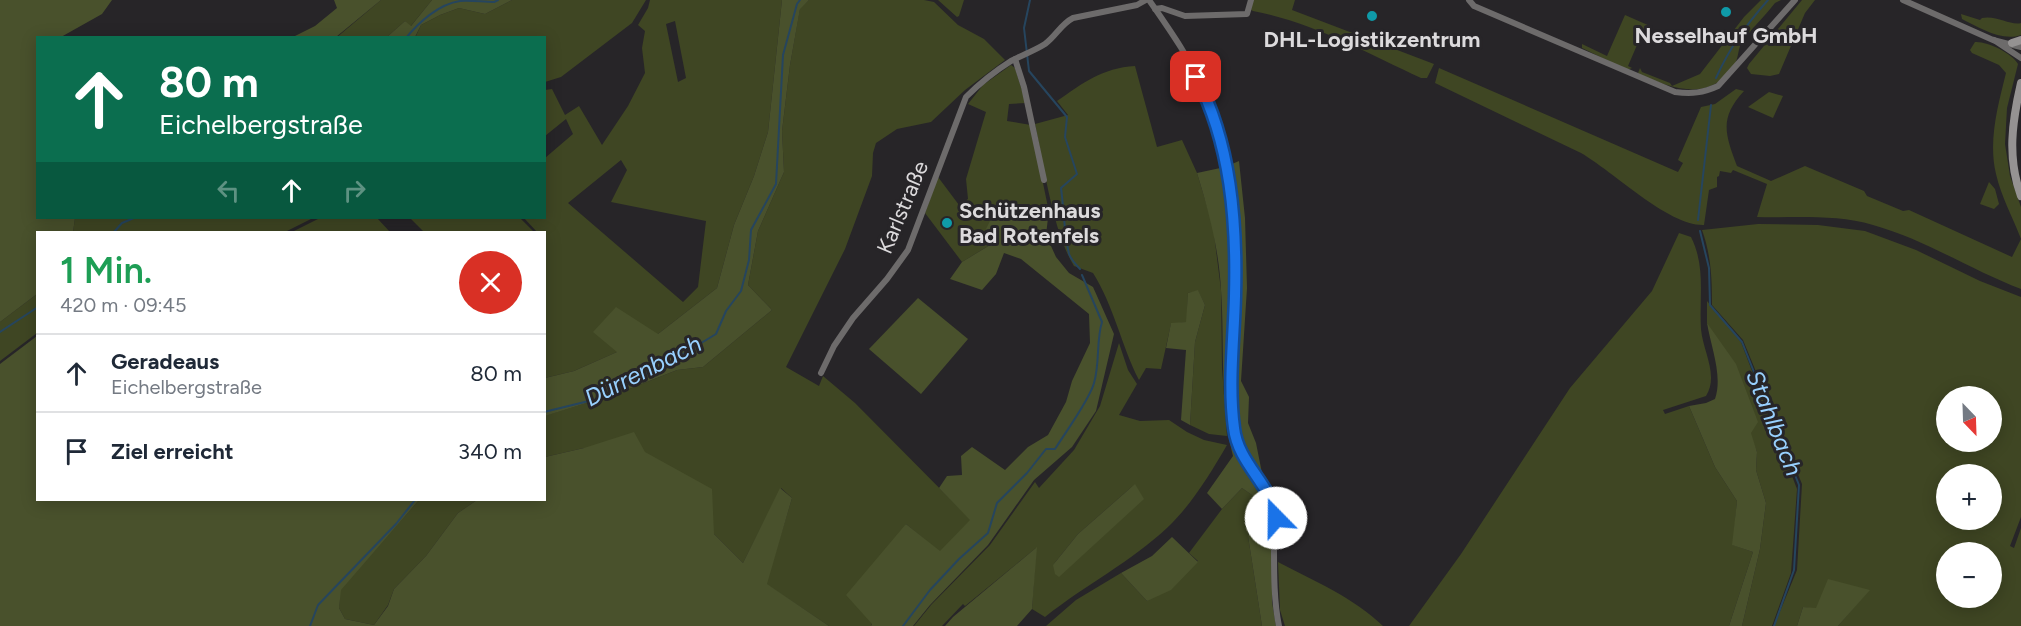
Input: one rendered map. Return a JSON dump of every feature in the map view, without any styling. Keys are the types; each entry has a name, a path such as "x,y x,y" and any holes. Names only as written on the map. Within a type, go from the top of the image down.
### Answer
{"street":[{"path":"1147,0 1186,58 1207,97 1228,168 1233,215 1235,283 1231,400 1236,442 1275,510 1274,557 1279,626"},
{"name":"Karlstraße","path":"821,373 834,346 853,318 887,279 908,250 966,98 976,87 1018,58 1030,54 1047,42 1064,22 1073,18 1122,9 1147,0"},
{"path":"1155,9 1162,8 1185,16 1247,14 1251,0"},
{"path":"1469,0 1474,6 1675,93 1693,94 1718,86 1795,0"},
{"path":"1903,0 1993,40 2021,58"},
{"path":"1993,40 2021,47"},
{"path":"2012,43 2021,40"},
{"path":"1018,58 1044,180"},
{"path":"2021,83 2015,109 2011,151 2021,196"}],"green space":[{"path":"0,0 112,0 102,14 63,36 36,36 36,219 75,219 73,231 36,231 36,295 0,322"},
{"path":"334,0 381,0 337,36 295,36 315,26 337,8"},
{"path":"381,0 432,0 410,27 405,21 388,36 338,36"},
{"path":"432,0 512,0 485,14 459,8 440,15 421,25 416,36 388,36 405,21 411,26"},
{"path":"512,0 646,0 632,23 561,77 546,82 546,36 416,36 421,25 459,8 485,14"},
{"path":"650,0 782,0 768,132 754,176 734,225 717,288 658,334 574,371 546,378 546,231 536,231 525,219 546,219 546,157 573,134 566,119 546,135 546,90 552,89 565,115 579,106 602,145 628,106 645,73 642,48 645,31 638,25","holes":["675,21 686,78 678,82 666,24","621,160 627,170 611,202 706,221 698,287 683,302 568,203"]},
{"path":"782,0 809,0 800,9 790,65 782,131 784,172 758,231 748,285 772,310 703,367 677,370 619,393 546,416 546,378 574,371 617,352 593,332 616,307 658,334 717,288 734,225 754,176 768,132"},
{"path":"809,0 924,0 934,2 958,25 984,39 1005,60 965,90 931,122 897,129 876,143 872,176 845,249 786,367 819,386 823,376 855,403 971,520 940,552 906,524 871,626 829,626 766,584 792,498 781,488 743,563 714,534 584,448 546,457 546,415 619,393 677,370 703,367 772,310 748,285 758,231 784,172 782,131 800,8"},
{"path":"938,0 964,0 959,16 957,17"},
{"path":"1252,0 1295,0 1292,10 1434,64 1427,78 1421,78 1318,30 1253,11 1251,10"},
{"path":"1761,0 1781,0 1775,3 1747,36 1740,46 1735,64 1715,84 1703,88 1679,88 1666,85 1638,73 1640,68 1642,72 1670,83 1672,86 1700,74 1744,17"},
{"path":"1802,0 1815,0 1805,13 1779,74 1770,76 1751,74 1747,68 1749,64"},
{"path":"1961,14 1980,20 1988,17 2021,23 2021,35 2006,37 1990,33 1962,19"},
{"path":"1625,15 1650,26 1648,33 1643,31 1628,66 1632,68 1627,70 1582,48 1582,44 1607,56"},
{"path":"1975,42 1999,48 2018,64 2007,108 2005,144 2010,176 2021,207 2021,239 2001,190 1994,161 1995,123 2006,73 1999,65 1972,53 1970,50"},
{"path":"1011,65 1015,68 1026,103 1009,104 1007,121 1031,125 1050,217 1048,218 1038,210 1000,221 990,245 962,262 925,213 938,177 959,205 968,199 966,179 986,112 968,104 983,85"},
{"path":"1135,66 1157,147 1182,140 1197,173 1213,226 1221,290 1222,368 1227,436 1209,434 1190,425 1195,342 1205,305 1198,291 1188,293 1187,322 1171,324 1161,369 1146,368 1139,380 1112,312 1093,273 1074,266 1067,252 1050,198 1035,124 1068,115 1057,101 1084,83 1103,73"},
{"path":"1439,68 1678,172 1683,163 1678,160 1701,107 1715,104 1736,89 1744,91 1731,110 1727,127 1727,135 1737,166 1771,181 1805,166 1864,191 1867,196 1903,211 1909,210 2012,257 2021,239 2021,289 1911,238 1873,225 1845,219 1757,217 1767,184 1733,170 1731,173 1720,171 1717,177 1717,187 1709,190 1704,225 1690,223 1658,208 1581,153 1435,83"},
{"path":"1769,92 1783,96 1773,118 1748,107"},
{"path":"1239,161 1245,218 1247,288 1241,381 1249,397 1248,423 1256,443 1272,513 1272,602 1276,626 1262,626 1248,536 1255,508 1252,495 1242,488 1222,509 1207,493 1233,456 1224,395 1220,275 1216,246 1197,173 1225,167"},
{"path":"1989,182 1995,189 1999,204 1994,209 1980,204"},
{"path":"1003,209 1038,210 1048,218 1046,235 1056,257 1069,273 1093,287 1114,334 1096,411 1072,447 1034,480 988,545 913,626 871,626 872,624 846,595 906,524 940,551 970,520 939,488 947,476 962,475 961,456 972,447 1005,470 1028,447 1048,435 1066,402 1072,381 1090,343 1089,314 1021,259 1004,253 996,274 982,290 950,279 962,262 990,245 983,235 991,219 1000,221"},
{"path":"75,219 311,219 287,231 73,231"},
{"path":"318,219 378,219 389,231 294,231"},
{"path":"411,219 521,219 533,231 423,231"},
{"path":"1758,224 1818,225 1865,231 1916,250 1980,281 2021,297 2021,517 2010,546 2014,548 2021,528 2021,626 1838,626 1869,590 1816,609 1803,607 1797,626 1774,626 1797,570 1802,484 1743,340 1712,305 1707,248 1702,230"},
{"path":"1679,233 1691,237 1699,259 1701,329 1711,380 1706,396 1663,410 1665,414 1689,406 1715,467 1737,501 1733,545 1753,552 1729,626 1409,626 1461,554 1570,388 1652,291"},
{"path":"1198,290 1205,305 1195,342 1190,425 1181,420 1186,350 1166,348 1171,323 1186,322 1188,293"},
{"path":"36,295 36,334 0,361 0,322"},
{"path":"918,298 968,339 921,394 869,349"},
{"path":"1707,301 1741,342 1797,489 1791,573 1772,626 1742,626 1760,549 1766,503 1756,470 1757,452 1707,323"},
{"path":"1707,323 1736,364 1758,422 1751,433 1757,452 1756,470 1766,503 1760,549 1742,626 1729,626 1753,552 1732,545 1737,501 1715,467 1689,406 1715,399 1717,390 1717,371"},
{"path":"36,337 36,501 418,501 341,590 339,608 345,619 374,625 388,606 394,589 426,556 458,513 476,501 546,501 546,457 584,448 634,432 645,452 712,489 714,534 743,563 780,488 792,498 767,584 829,626 0,626 0,364"},
{"path":"1119,343 1128,370 1137,384 1119,415 1140,421 1169,420 1204,440 1227,445 1193,499 1168,527 1139,551 1045,617 1032,609 1036,548 965,606 963,604 942,626 914,626 931,605 990,545 1035,482 1039,488 1074,450 1100,406","holes":["1135,484 1053,565 1078,534"]},
{"path":"1135,484 1144,499 1059,577 1055,574 1053,565 1078,534"},
{"path":"1242,488 1252,495 1255,508 1248,536 1262,626 1046,626 1076,600 1121,573 1147,601 1198,561 1189,553 1222,509"},
{"path":"418,501 476,501 458,513 426,556 394,589 388,605 374,625 345,619 339,608 340,590"},
{"path":"1172,537 1198,562 1171,590 1147,601 1121,573 1152,556"},
{"path":"1037,547 1032,609 1017,626 945,626 953,617"},
{"path":"1278,562 1346,598 1383,626 1285,626 1280,610"},
{"path":"1828,579 1870,590 1838,626 1797,626 1803,607 1816,608"}],"waterway":[{"path":"408,36 423,20 452,3 498,0"},
{"name":"Dürrenbach","path":"546,412 597,399 670,362 716,334 726,311 741,291 749,260 751,230 776,184 783,55 800,0"},
{"path":"1030,0 1024,28 1029,71 1067,117 1065,137 1077,174 1061,188 1069,254 1080,269"},
{"name":"Stahlbach","path":"1716,78 1739,37 1768,0"},
{"name":"Stahlbach","path":"1698,220 1711,105"},
{"path":"115,231 122,223 132,219"},
{"name":"Stahlbach","path":"1700,231 1709,268 1710,305 1742,342 1799,485 1794,570 1774,626"},
{"path":"903,626 930,590 988,533 997,503 1027,473 1046,449 1055,449 1088,398 1096,375 1102,322 1082,275"},
{"path":"0,332 36,308"},
{"name":"Dürrenbach","path":"310,626 318,605 396,524 414,501"}],"place":[{"name":"Nesselhauf GmbH","path":"1726,12"},
{"name":"DHL-Logistikzentrum","path":"1372,16"},
{"name":"Schützenhaus Bad Rotenfels","path":"947,223"}],"route":[{"path":"1196,77 1207,97 1228,168 1233,215 1235,295 1231,400 1236,442 1270,499 1276,518"}]}
